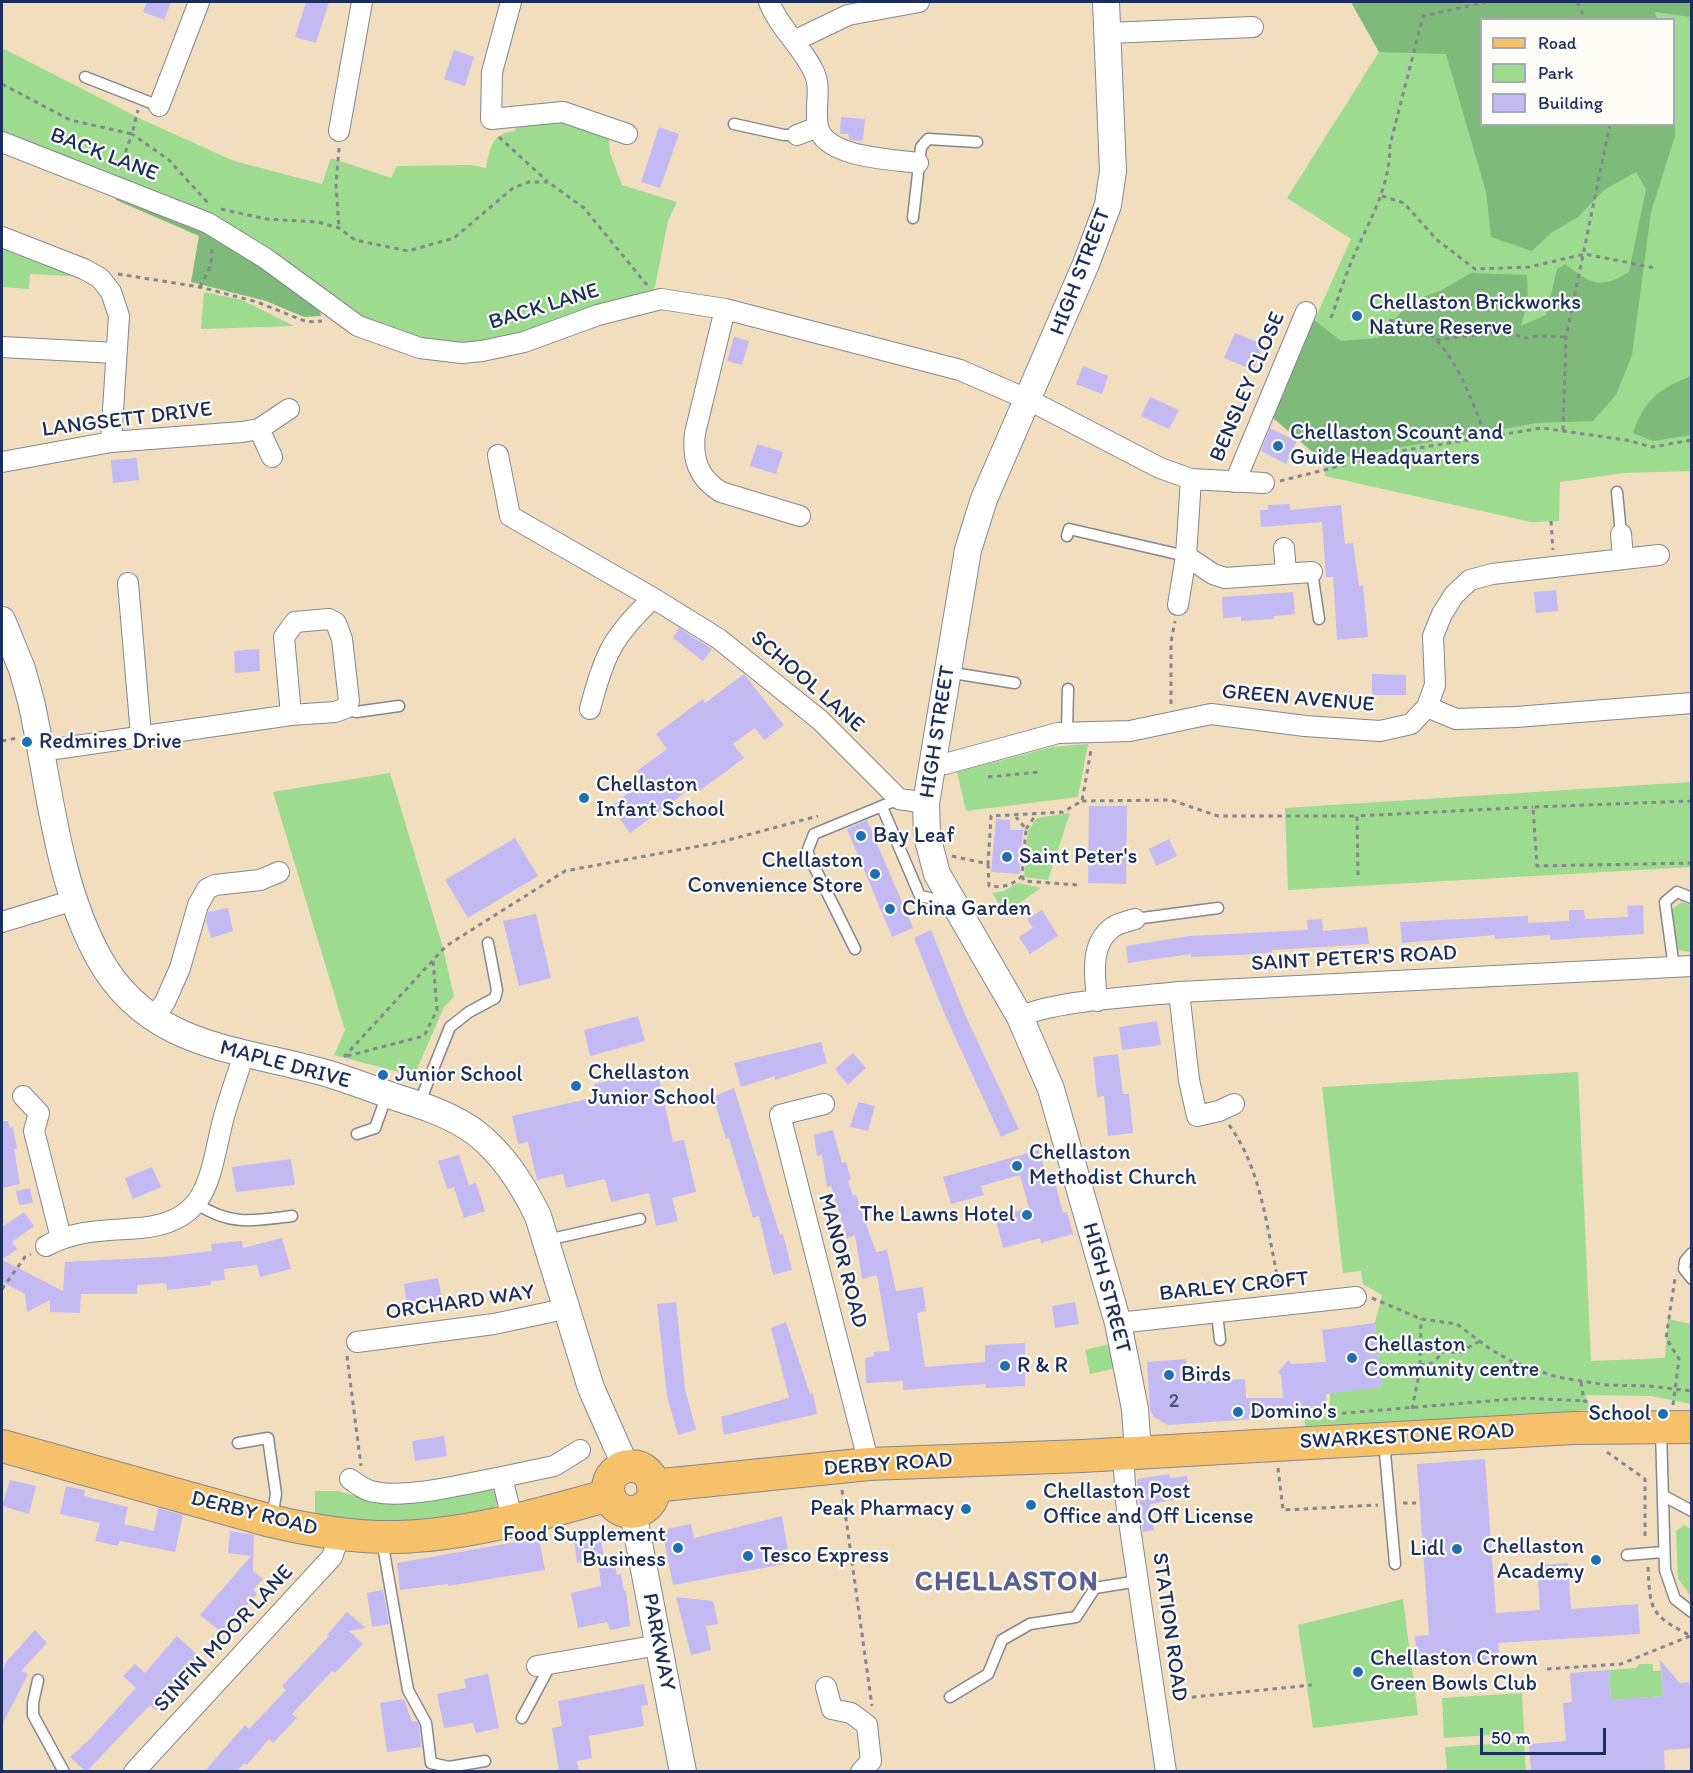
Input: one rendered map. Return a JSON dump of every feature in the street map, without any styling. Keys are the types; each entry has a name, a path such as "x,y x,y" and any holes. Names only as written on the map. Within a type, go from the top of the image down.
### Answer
{"main road":[{"name":"SWARKESTONE ROAD","path":"1131,1452 1384,1438 1588,1414 1661,1427 1692,1427"},
{"name":"DERBY ROAD","path":"2,1446 272,1521 340,1534 382,1537 435,1534 512,1519 621,1504"},
{"name":"DERBY ROAD","path":"653,1486 869,1464 1131,1452"},
{"path":"626,1467 643,1470 653,1486 648,1503 621,1504 609,1483 613,1476 626,1467"}],"street":[{"path":"159,106 199,2"},
{"path":"339,131 362,2"},
{"path":"511,2 492,72 491,119 563,112 627,134"},
{"path":"770,2 777,18 796,40 818,83 818,127 831,144 845,151 918,163"},
{"path":"796,40 848,15 919,2"},
{"name":"HIGH STREET","path":"1106,2 1113,171 1111,194 1086,264 1029,400 984,499 968,550 926,803 930,851 946,891 1020,1017 1051,1089 1118,1323 1135,1408 1131,1452"},
{"path":"1108,33 1253,27"},
{"path":"797,135 818,127"},
{"name":"BACK LANE","path":"2,142 114,184 209,214 358,326 420,348 462,353 482,351 524,342 598,315 661,299 725,309 960,370 1029,400 1160,468 1191,479 1264,483"},
{"path":"2,237 84,269 100,278 117,304 119,316 111,442"},
{"path":"725,309 695,433 697,468 711,486 721,492 800,516"},
{"name":"BENSLEY CLOSE","path":"1235,482 1306,312"},
{"path":"2,347 116,353"},
{"name":"LANGSETT DRIVE","path":"2,462 111,442 259,429 290,409"},
{"path":"259,429 272,457"},
{"name":"SCHOOL LANE","path":"498,455 510,516 653,598 719,639 783,688 820,720 891,803"},
{"path":"1178,604 1186,556 1191,479"},
{"path":"1621,534 1623,558"},
{"path":"1284,548 1286,573"},
{"path":"1659,555 1492,574 1470,580 1454,595 1442,614 1433,636 1435,685 1427,707 1456,718 1476,718 1692,703"},
{"path":"1186,556 1213,574 1225,578 1312,572"},
{"path":"128,583 121,607 141,735"},
{"path":"590,709 608,650 626,624 653,598"},
{"path":"41,751 291,715 335,712 346,708 349,701 340,628 329,619 295,622 284,637 291,715"},
{"name":"MAPLE DRIVE","path":"2,620 22,669 74,900 100,959 122,988 154,1017 201,1043 244,1054 337,1066 387,1095 419,1105 465,1125 490,1145 526,1191 547,1240 594,1396 626,1467"},
{"name":"GREEN AVENUE","path":"932,763 945,764 1067,733 1130,731 1211,714 1305,726 1380,731 1411,724 1427,707"},
{"path":"891,803 926,803"},
{"path":"154,1017 165,1002 180,968 198,904 207,889 215,885 260,880 279,872"},
{"path":"2,922 74,900"},
{"path":"1097,1001 1094,960 1101,943 1113,927 1135,919"},
{"name":"SAINT PETER'S ROAD","path":"1020,1017 1031,1012 1097,1001 1179,992 1683,967"},
{"path":"1179,992 1189,1080 1197,1116 1226,1107"},
{"path":"23,1096 39,1113 34,1131 54,1242 95,1229 162,1225 179,1218 197,1204 208,1183 244,1054"},
{"name":"MANOR ROAD","path":"825,1104 780,1115 869,1464"},
{"name":"BARLEY CROFT","path":"1118,1323 1356,1297"},
{"name":"ORCHARD WAY","path":"357,1342 494,1324 568,1308"},
{"path":"358,1484 388,1493 423,1491 554,1466 580,1450"},
{"name":"STATION ROAD","path":"1131,1452 1126,1501 1167,1772"},
{"path":"502,1477 512,1519"},
{"name":"PARKWAY","path":"621,1504 659,1645 683,1772"},
{"name":"SINFIN MOOR LANE","path":"134,1772 332,1557 340,1534"},
{"path":"544,1665 659,1645"},
{"path":"826,1687 832,1709 851,1713 867,1725 871,1761 861,1772"}],"lane":[{"path":"85,77 159,106"},
{"path":"734,124 784,135 797,135"},
{"path":"914,218 921,147 928,139 978,142"},
{"path":"1617,492 1621,534"},
{"path":"1067,536 1069,529 1186,556"},
{"path":"1312,572 1318,619"},
{"path":"948,672 1014,683"},
{"path":"1067,733 1068,689"},
{"path":"346,708 356,712 399,706"},
{"path":"855,949 807,852 814,834 891,803 920,896 934,899 946,891"},
{"path":"1683,967 1665,902 1677,892 1692,898"},
{"path":"1135,919 1218,908"},
{"path":"419,1105 450,1027 469,1012 495,998 497,990 488,943"},
{"path":"357,1134 375,1128 387,1095"},
{"path":"197,1204 224,1219 250,1222 292,1216"},
{"path":"547,1240 640,1219"},
{"path":"1692,1253 1685,1261 1684,1269 1692,1279"},
{"path":"1217,1313 1220,1340"},
{"path":"1661,1427 1665,1570 1675,1599 1692,1612"},
{"path":"238,1443 273,1437 276,1494 272,1521"},
{"path":"1384,1438 1395,1564"},
{"path":"1664,1496 1692,1511"},
{"path":"382,1537 382,1555 408,1690 426,1723 430,1763 449,1767 485,1761"},
{"path":"1627,1555 1663,1552"},
{"path":"950,1697 988,1674 1002,1640 1030,1624 1076,1617 1095,1588 1138,1581"},
{"path":"522,1718 544,1665"},
{"path":"39,1680 33,1703 33,1715 64,1772"}],"path":[{"path":"1331,318 1352,261 1383,196 1390,166 1390,145 1423,16 1486,2"},
{"path":"1577,2 1585,18"},
{"path":"2,84 70,120 132,134 169,160 192,182 209,214 212,260 200,287"},
{"path":"491,119 496,134 549,182 584,208 661,299"},
{"path":"1563,430 1566,337 1585,254 1610,126"},
{"path":"339,131 336,185 339,228"},
{"path":"114,184 132,134"},
{"path":"209,214 308,220 339,228 355,240 408,251 427,247 461,234 513,188 529,182 549,182"},
{"path":"1383,196 1404,203 1436,239 1475,269 1529,267 1585,254 1655,268"},
{"path":"100,278 122,272 200,287 257,302 307,322 315,322"},
{"path":"1380,322 1399,319 1422,327 1436,340 1454,361 1486,436"},
{"path":"1436,340 1506,331 1525,338 1566,337"},
{"path":"1264,483 1400,452 1542,428 1626,440 1652,447 1692,440"},
{"path":"1551,521 1554,567"},
{"path":"1170,721 1171,642 1178,604"},
{"path":"1082,801 1094,733"},
{"path":"988,777 1039,772"},
{"path":"1022,876 1013,884 1001,887 989,886 991,816 1035,816 1063,812 1082,801 1172,800 1218,816 1357,816 1692,801"},
{"path":"1533,807 1537,866 1692,863"},
{"path":"337,1066 446,946 565,870 721,842 819,816"},
{"path":"1035,816 1026,829 1022,876 1024,881 1078,885"},
{"path":"1357,816 1358,875"},
{"path":"1016,817 1026,829"},
{"path":"930,851 988,864"},
{"path":"337,1066 423,1036 437,1010 433,959"},
{"path":"1226,1107 1250,1161 1280,1292 1280,1305"},
{"path":"2,1289 25,1257 54,1242"},
{"path":"1661,1427 1672,1412 1679,1359 1666,1338 1677,1270"},
{"path":"1356,1297 1370,1297 1421,1319 1457,1324 1478,1342 1511,1361 1573,1382 1692,1391"},
{"path":"1412,1409 1420,1365 1421,1319"},
{"path":"357,1342 346,1343 360,1463 358,1484"},
{"path":"1420,1365 1432,1363 1445,1351 1459,1353 1478,1342"},
{"path":"1333,1414 1526,1398 1588,1414 1592,1448 1604,1450 1645,1479 1645,1553 1649,1598 1661,1620 1691,1636"},
{"path":"1275,1445 1283,1510 1416,1503"},
{"path":"838,1467 872,1708 867,1725"},
{"path":"1547,1669 1621,1664 1691,1636"},
{"path":"1156,1701 1312,1685"}],"green space":[{"path":"1351,2 1691,2 1691,471 1624,473 1560,482 1559,521 1531,522 1325,476 1323,461 1271,416 1351,239 1287,198 1379,52"},
{"path":"1351,2 1691,2 1691,17 1655,12 1657,18 1480,18 1480,126 1675,126 1675,136 1651,212 1632,355 1616,395 1593,421 1537,423 1323,461 1271,416 1313,319 1341,341 1378,338 1411,301 1440,291 1471,273 1527,275 1528,300 1521,326 1546,315 1557,269 1565,264 1589,280 1603,283 1629,272 1646,189 1636,172 1604,190 1578,217 1551,233 1532,251 1491,237 1486,192 1446,54 1379,52"},
{"path":"2,48 143,120 234,161 322,184 331,158 391,178 397,166 470,165 486,168 493,142 507,132 515,131 517,124 556,119 609,138 610,153 622,185 677,202 668,221 655,287 646,296 479,346 443,344 364,323 340,306 2,134"},
{"path":"118,192 204,226 318,304 321,316 304,317 266,301 191,282 199,236 116,200"},
{"path":"2,244 89,277 30,274 29,289 2,287"},
{"path":"204,292 242,300 294,326 201,329"},
{"path":"1691,376 1691,435 1653,441 1633,433 1648,403 1654,397"},
{"path":"1088,744 1078,797 966,811 957,772 1052,747"},
{"path":"390,773 442,944 454,997 444,1007 414,1076 334,1055 345,1030 273,792"},
{"path":"1691,782 1691,867 1288,890 1285,808"},
{"path":"1070,813 1048,880 1024,877 1028,831 1037,818"},
{"path":"1018,883 1041,888 1005,913 992,893 1004,891"},
{"path":"1682,902 1691,905 1691,952 1679,950 1675,940 1672,909"},
{"path":"1578,1072 1591,1361 1665,1358 1668,1319 1691,1324 1691,1404 1652,1396 1586,1395 1590,1410 1305,1429 1305,1419 1324,1417 1330,1410 1330,1393 1382,1387 1375,1323 1382,1295 1363,1284 1361,1271 1343,1273 1322,1087"},
{"path":"1110,1344 1116,1368 1090,1374 1085,1350"},
{"path":"489,1487 499,1497 500,1502 487,1511 466,1516 412,1522 315,1520 315,1491 338,1491 369,1500"},
{"path":"1684,1525 1691,1529 1691,1596 1678,1579 1676,1531"},
{"name":"Chellaston Crown Green Bowls Club","path":"1403,1599 1418,1715 1313,1728 1298,1625"},
{"path":"1639,1664 1653,1664 1653,1671 1661,1671 1663,1696 1611,1700 1609,1670 1636,1668"},
{"path":"1522,1693 1524,1733 1444,1738 1442,1698"},
{"path":"1524,1742 1526,1771 1447,1771 1445,1747"}],"building":[{"path":"147,2 171,2 164,20 143,12"},
{"path":"306,2 329,2 316,43 295,37"},
{"path":"454,50 474,57 465,86 444,79"},
{"path":"841,117 865,119 863,141 850,140 848,134 840,134"},
{"path":"659,127 679,134 660,188 641,182"},
{"path":"1235,333 1264,345 1253,370 1224,358"},
{"path":"734,337 749,341 742,365 727,361"},
{"path":"1083,366 1108,376 1102,394 1076,384"},
{"path":"1150,397 1179,410 1169,429 1141,416"},
{"name":"Chellaston Scount and Guide Headquarters","path":"1270,428 1297,441 1286,464 1261,451"},
{"path":"757,444 783,452 776,474 750,466"},
{"path":"137,458 139,480 113,483 111,460"},
{"path":"1290,504 1290,510 1341,505 1345,544 1353,543 1359,586 1363,586 1368,637 1337,640 1333,577 1326,577 1322,522 1261,527 1260,510 1268,510 1268,505"},
{"path":"1556,590 1558,611 1536,613 1534,592"},
{"path":"1293,592 1295,614 1274,616 1274,619 1241,621 1241,617 1223,618 1222,597"},
{"path":"679,628 712,649 703,661 673,638"},
{"path":"259,649 260,671 235,673 234,651"},
{"path":"744,674 784,725 764,740 755,728 733,744 744,758 698,792 694,786 630,833 611,806 644,781 637,771 667,749 656,734 703,699 705,703"},
{"path":"1372,674 1406,675 1406,695 1372,695"},
{"path":"1089,806 1127,806 1126,884 1088,883"},
{"name":"Saint Peter's","path":"996,819 1010,820 1010,830 1023,830 1020,874 991,872"},
{"path":"867,820 913,928 892,937 847,829"},
{"path":"515,838 538,876 468,918 445,880"},
{"path":"1169,839 1177,856 1156,866 1149,849"},
{"path":"1643,905 1644,934 1550,940 1550,935 1495,939 1495,935 1402,943 1400,922 1528,916 1528,923 1569,921 1569,910 1584,910 1585,919 1628,917 1627,906"},
{"path":"228,908 233,931 211,938 206,921 208,912"},
{"path":"1042,910 1058,936 1030,954 1019,937 1033,928 1027,919"},
{"path":"536,914 551,978 519,986 503,921"},
{"path":"1322,919 1323,931 1367,927 1369,944 1272,950 1272,953 1238,955 1191,957 1191,954 1128,963 1126,946 1190,936 1308,930 1307,920"},
{"path":"931,930 966,1017 1019,1129 1001,1137 945,1015 914,938"},
{"path":"638,1016 645,1041 590,1056 584,1030"},
{"path":"1157,1021 1161,1045 1122,1050 1119,1027"},
{"path":"821,1042 827,1063 775,1080 775,1076 741,1087 734,1063"},
{"path":"853,1053 866,1068 848,1085 835,1069"},
{"path":"1118,1054 1123,1094 1129,1094 1133,1133 1108,1136 1104,1096 1097,1097 1093,1057"},
{"path":"657,1069 673,1142 684,1140 696,1192 672,1198 678,1221 656,1226 649,1193 611,1202 605,1179 566,1188 563,1174 537,1180 528,1142 518,1144 512,1116 596,1097 594,1084"},
{"path":"734,1088 780,1235 783,1234 792,1270 773,1275 759,1216 753,1218 729,1138 726,1139 713,1097"},
{"path":"858,1102 875,1106 868,1131 850,1127"},
{"path":"2,1121 8,1121 10,1128 13,1127 20,1184 2,1188"},
{"path":"833,1130 842,1163 846,1162 851,1179 848,1181 853,1196 856,1195 876,1252 887,1250 896,1291 923,1287 926,1311 917,1313 925,1367 985,1362 985,1345 1025,1343 1025,1386 986,1388 986,1384 903,1390 903,1381 866,1383 865,1358 874,1356 874,1352 890,1351 877,1275 862,1279 855,1235 847,1238 831,1186 827,1187 822,1155 817,1156 814,1135"},
{"path":"1039,1150 1049,1185 1055,1183 1063,1213 1067,1212 1073,1234 1041,1243 1040,1238 1003,1248 995,1217 1029,1208 1020,1175 981,1186 984,1195 951,1204 943,1177"},
{"path":"459,1155 469,1185 476,1183 485,1211 464,1218 454,1187 447,1189 438,1161"},
{"path":"291,1159 295,1185 236,1192 232,1167"},
{"path":"152,1167 161,1187 133,1199 125,1178"},
{"path":"30,1188 33,1203 19,1205 16,1191"},
{"path":"24,1212 34,1226 12,1242 17,1249 2,1260 2,1227"},
{"path":"282,1238 291,1269 260,1277 257,1265 224,1269 225,1280 211,1281 211,1285 167,1290 166,1283 137,1285 137,1294 81,1294 80,1313 50,1312 50,1300 27,1312 25,1294 2,1282 2,1260 63,1291 65,1262 163,1257 212,1251 211,1244 242,1241 243,1248"},
{"path":"438,1278 442,1300 407,1305 404,1284"},
{"path":"676,1302 685,1389 696,1430 678,1435 667,1396 657,1304"},
{"path":"1075,1302 1079,1324 1055,1328 1052,1306"},
{"path":"786,1322 810,1394 813,1393 817,1414 724,1435 721,1417 789,1398 771,1328"},
{"path":"1375,1323 1382,1387 1326,1394 1327,1408 1267,1413 1267,1418 1168,1425 1154,1417 1150,1410 1147,1362 1186,1359 1188,1382 1245,1379 1246,1398 1283,1398 1281,1375 1278,1372 1288,1360 1291,1364 1326,1362 1322,1330"},
{"path":"444,1436 447,1456 415,1461 412,1441"},
{"name":"Lidl","path":"1485,1459 1496,1613 1540,1610 1537,1565 1568,1563 1571,1609 1638,1604 1640,1634 1498,1643 1500,1661 1417,1667 1415,1636 1429,1635 1417,1464"},
{"path":"1170,1474 1170,1478 1187,1476 1191,1497 1150,1504 1154,1530 1143,1532 1137,1479"},
{"path":"10,1480 36,1486 29,1514 2,1506"},
{"path":"66,1486 85,1490 84,1496 128,1507 124,1524 154,1531 158,1508 183,1515 175,1552 120,1541 118,1546 95,1541 100,1523 60,1514"},
{"path":"782,1516 790,1563 673,1585 662,1530 691,1524 694,1538"},
{"path":"230,1531 254,1535 253,1571 263,1579 253,1590 257,1594 222,1633 200,1615 251,1556 228,1553"},
{"path":"600,1534 604,1558 577,1563 574,1539"},
{"path":"539,1538 545,1570 448,1586 448,1584 400,1590 397,1563"},
{"path":"613,1557 617,1575 621,1574 624,1591 626,1591 630,1626 610,1630 607,1622 578,1628 571,1593 601,1586 598,1560"},
{"path":"383,1590 389,1624 372,1627 367,1593"},
{"path":"676,1597 713,1601 718,1624 706,1626 711,1650 691,1655"},
{"path":"347,1612 366,1628 349,1631 363,1644 335,1673 332,1671 292,1714 297,1718 273,1743 269,1739 247,1765 244,1763 236,1772 204,1772 245,1725 249,1729 286,1690 282,1686 330,1635 326,1636"},
{"path":"35,1630 47,1643 21,1671 28,1674 2,1725 2,1672 6,1662"},
{"path":"177,1636 199,1656 165,1692 169,1696 155,1710 150,1705 86,1772 70,1757 89,1740 136,1688 123,1676 135,1664 145,1673"},
{"path":"1660,1660 1680,1683 1689,1682 1692,1695 1692,1748 1664,1750 1665,1772 1531,1772 1529,1744 1566,1741 1563,1703 1572,1702 1570,1673 1609,1670 1611,1700 1663,1696"},
{"path":"488,1674 499,1728 476,1733 473,1723 444,1728 437,1694 466,1688 464,1679"},
{"path":"644,1684 648,1705 641,1706 644,1726 589,1736 592,1758 577,1761 579,1772 559,1772 552,1728 562,1726 558,1701"},
{"path":"404,1699 412,1722 417,1721 419,1725 421,1747 387,1752 380,1703"}],"place":[{"name":"Chellaston Brickworks Nature Reserve","path":"1357,316"},
{"name":"Chellaston Scount and Guide Headquarters","path":"1278,446"},
{"name":"Redmires Drive","path":"27,742"},
{"name":"Chellaston Infant School","path":"584,798"},
{"name":"Bay Leaf","path":"861,836"},
{"name":"Saint Peter's","path":"1007,857"},
{"name":"Chellaston Convenience Store","path":"875,874"},
{"name":"China Garden","path":"890,909"},
{"name":"Junior School","path":"383,1075"},
{"name":"Chellaston Junior School","path":"576,1086"},
{"name":"Chellaston Methodist Church","path":"1017,1166"},
{"name":"The Lawns Hotel","path":"1027,1215"},
{"name":"Chellaston Community centre","path":"1352,1358"},
{"name":"R & R","path":"1005,1366"},
{"name":"Birds","path":"1169,1375"},
{"name":"Domino's","path":"1238,1412"},
{"name":"School","path":"1663,1414"},
{"name":"Chellaston Post Office and Off License","path":"1031,1505"},
{"name":"Peak Pharmacy","path":"966,1509"},
{"name":"Food Supplement Business","path":"678,1548"},
{"name":"Lidl","path":"1457,1549"},
{"name":"Tesco Express","path":"748,1556"},
{"name":"Chellaston Academy","path":"1596,1560"},
{"name":"Chellaston Crown Green Bowls Club","path":"1358,1672"}],"district":[{"name":"CHELLASTON","path":"1007,1583"}]}
